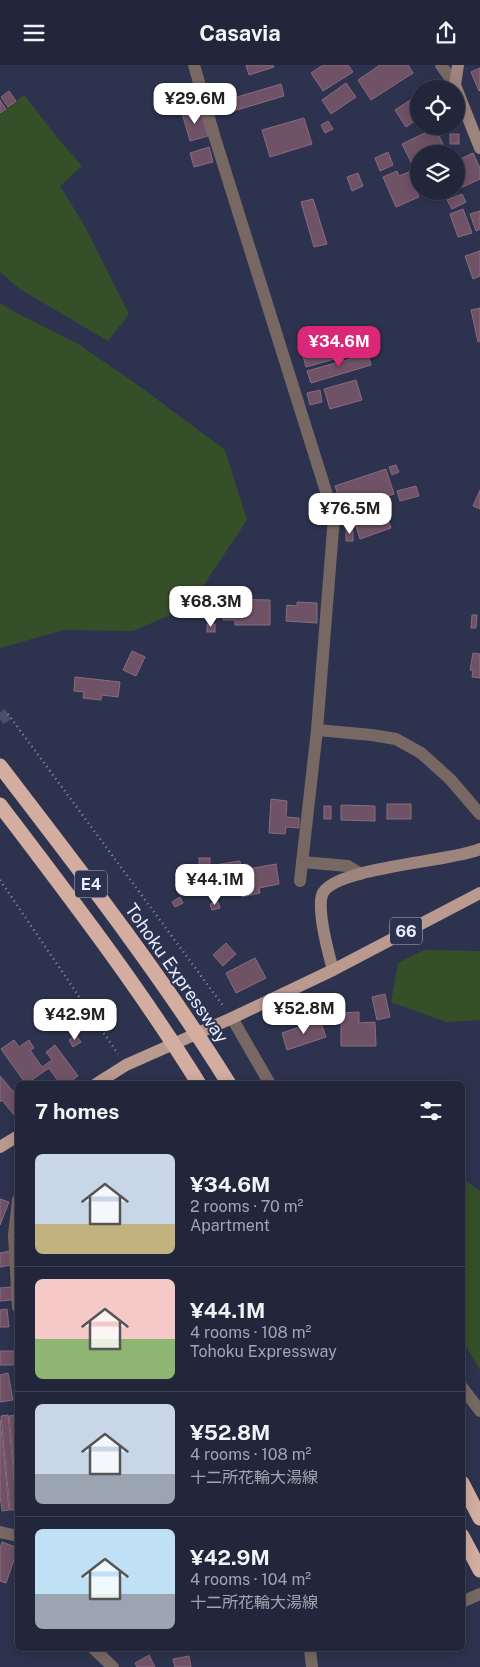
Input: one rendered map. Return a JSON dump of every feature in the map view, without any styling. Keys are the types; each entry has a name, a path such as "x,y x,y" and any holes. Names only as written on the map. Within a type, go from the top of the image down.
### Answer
{"highway":[{"name":"Tohoku Expressway","path":"0,766 107,905 178,1006 227,1081"},
{"name":"E4","path":"0,805 86,919 197,1079"},
{"path":"465,1489 480,1517"},
{"path":"465,1542 480,1570"}],"main road":[{"name":"66","path":"101,1081 126,1065 333,970 480,893"},
{"path":"0,1147 15,1138"}],"street":[{"path":"194,65 214,135 334,517 318,729 300,881"},
{"path":"441,65 452,80"},
{"path":"456,80 458,65"},
{"path":"465,110 480,148"},
{"path":"318,729 396,739 421,753 450,779 480,814"},
{"path":"333,970 320,905 322,893 333,882 360,874 480,849"},
{"path":"302,862 348,867 360,874"},
{"path":"232,1018 268,1081"},
{"path":"15,1226 15,1253"},
{"path":"465,1391 480,1411"},
{"path":"0,1532 15,1535"},
{"path":"465,1601 480,1594"},
{"path":"96,1651 112,1667"},
{"path":"310,1651 312,1667"}],"path":[{"path":"8,715 232,1018"},
{"path":"0,880 126,1065"}],"green space":[{"path":"24,95 82,166 60,186 84,225 129,314 108,341 20,289 0,272 0,114"},
{"path":"0,303 78,344 135,383 225,450 247,520 189,607 133,631 64,630 0,648"},
{"path":"424,950 480,951 480,1020 446,1022 391,1002 398,963"},
{"path":"465,1180 480,1191 480,1370 465,1344"}],"building":[{"path":"246,65 273,65 274,67 249,75"},
{"path":"323,65 348,65 353,72 323,91 311,73"},
{"path":"380,65 408,65 413,73 371,100 358,80"},
{"path":"480,68 480,90 479,91 471,72"},
{"path":"346,83 356,97 331,114 322,100"},
{"path":"281,84 284,96 230,112 227,100"},
{"path":"9,91 16,101 8,107 1,97"},
{"path":"0,100 6,109 0,113"},
{"path":"410,100 410,124 406,127 395,110"},
{"path":"200,109 208,136 190,141 182,113"},
{"path":"304,118 312,144 270,157 262,130"},
{"path":"328,121 333,129 325,133 321,125"},
{"path":"421,135 438,135 444,145 410,145 410,160 402,144"},
{"path":"450,135 459,135 459,144 450,144"},
{"path":"209,147 213,162 194,167 190,153"},
{"path":"388,152 393,165 380,171 375,158"},
{"path":"473,153 480,168 480,179 465,186 465,157"},
{"path":"397,171 399,176 410,171 410,200 412,200 396,207 383,177"},
{"path":"358,173 363,186 352,191 347,177"},
{"path":"313,199 327,244 314,247 301,202"},
{"path":"447,200 465,200 466,202 452,209"},
{"path":"463,209 472,233 458,237 450,214"},
{"path":"480,211 480,229 476,231 470,214"},
{"path":"480,251 480,276 473,279 465,256"},
{"path":"480,308 480,341 478,342 471,310"},
{"path":"363,339 366,350 306,367 303,356"},
{"path":"368,354 371,365 311,383 307,371"},
{"path":"356,380 362,400 330,409 324,389"},
{"path":"320,390 322,402 310,405 307,393"},
{"path":"396,465 399,472 392,475 389,467"},
{"path":"386,469 394,494 359,505 357,499 341,504 335,486"},
{"path":"416,486 419,496 400,501 397,491"},
{"path":"480,490 480,509 473,506"},
{"path":"384,510 391,528 360,539 354,520"},
{"path":"346,528 353,528 353,541 346,541"},
{"path":"224,599 270,600 270,625 235,625 235,620 223,620"},
{"path":"297,602 317,603 317,623 286,621 287,605 297,606"},
{"path":"472,615 477,615 476,628 471,628"},
{"path":"207,624 215,624 215,632 207,632"},
{"path":"132,651 145,657 136,676 123,670"},
{"path":"473,653 480,654 480,678 472,677 473,671 470,670"},
{"path":"75,677 120,682 118,697 102,695 101,700 83,698 84,692 74,691"},
{"path":"271,799 287,801 286,817 299,818 299,828 286,827 285,834 269,833"},
{"path":"387,804 411,804 411,819 387,819"},
{"path":"341,805 375,806 375,821 341,820"},
{"path":"324,806 331,806 331,819 324,819"},
{"path":"199,858 210,858 210,866 199,866"},
{"path":"240,861 241,865 247,864 248,869 276,864 279,884 259,888 260,893 242,897 238,876 217,880 214,865"},
{"path":"180,897 183,903 175,907 172,902"},
{"path":"218,902 220,908 212,910 210,904"},
{"path":"226,943 236,954 223,966 213,955"},
{"path":"255,958 266,978 236,993 226,973"},
{"path":"385,994 390,1017 377,1020 372,997"},
{"path":"359,1012 359,1023 375,1022 376,1046 341,1046 341,1013"},
{"path":"320,1020 326,1037 287,1050 282,1033"},
{"path":"76,1035 81,1042 73,1047 69,1040"},
{"path":"14,1040 19,1047 29,1040 34,1048 30,1050 42,1067 52,1060 46,1052 55,1045 78,1076 71,1081 58,1081 49,1068 30,1081 24,1081 1,1049"},
{"path":"0,1076 15,1094 15,1114 2,1100 0,1102"},
{"path":"0,1199 9,1202 0,1225"},
{"path":"10,1251 12,1265 0,1267 0,1253"},
{"path":"11,1287 12,1300 0,1301 0,1288"},
{"path":"7,1309 9,1327 0,1327 0,1310"},
{"path":"0,1351 15,1351 15,1365 0,1365"},
{"path":"8,1373 13,1400 0,1402 0,1375"},
{"path":"8,1415 15,1489 15,1510 10,1510 1,1416"},
{"path":"15,1415 15,1475 9,1416"},
{"path":"0,1419 9,1510 2,1511 0,1495"},
{"path":"2,1542 15,1547 15,1557 6,1583 0,1581 0,1548"},
{"path":"149,1655 155,1667 137,1667 135,1663"},
{"path":"189,1656 191,1667 175,1667 173,1659"}],"tunnel":[{"path":"0,719 8,714"}]}
